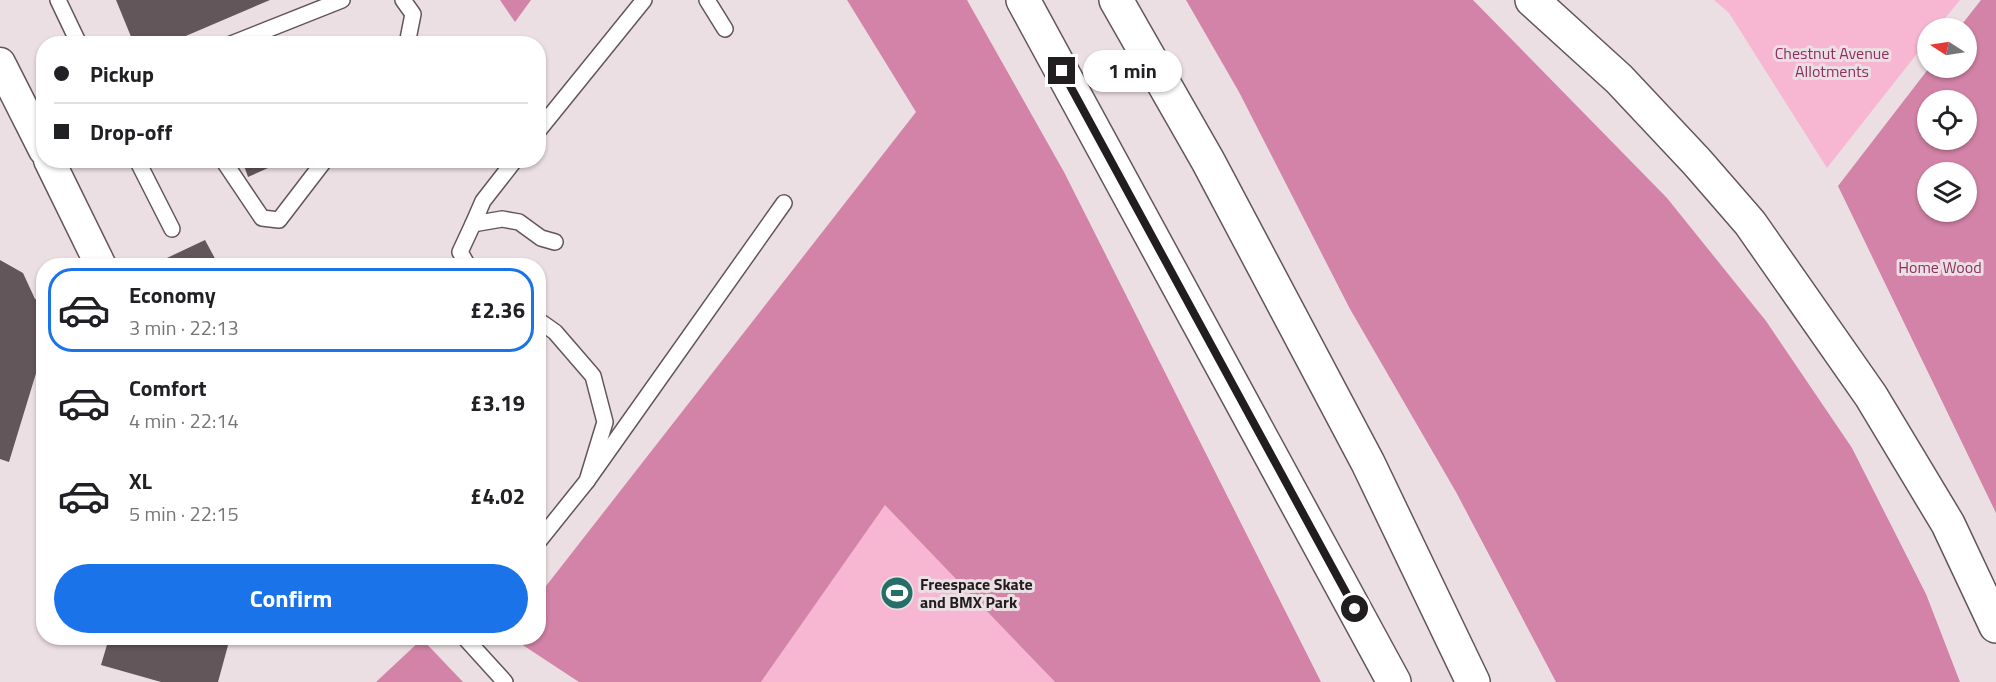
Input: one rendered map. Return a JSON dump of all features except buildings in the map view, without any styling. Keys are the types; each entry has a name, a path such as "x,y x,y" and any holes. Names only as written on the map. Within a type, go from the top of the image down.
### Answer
{"highway":[{"path":"1023,0 1394,682"},
{"path":"1116,0 1208,161 1368,463 1473,682"},
{"path":"1532,0 1619,79 1697,162 1750,223 1871,396 1948,524 1996,626"},
{"path":"1355,609 1376,682"}],"street":[{"path":"0,63 36,119"},
{"path":"53,168 97,258"}],"lane":[{"path":"58,0 75,36"},
{"path":"251,36 342,0"},
{"path":"403,0 412,14 408,36"},
{"path":"546,121 644,0"},
{"path":"707,0 725,29"},
{"path":"141,168 172,229"},
{"path":"228,168 261,218 279,220 320,168"},
{"path":"463,258 460,252 483,201 509,168"},
{"path":"546,532 588,481 784,203"},
{"path":"473,224 502,219 519,222 541,238 555,242"},
{"path":"546,326 555,332 593,376 606,422 588,481"},
{"path":"471,645 505,682"}],"green space":[{"path":"500,0 531,0 515,22"},
{"path":"847,0 967,0 1064,172 1321,682 1055,682 885,505 761,682 579,682 523,645 546,645 546,586 916,112"},
{"path":"1186,0 1473,0 1667,198 1766,321 1852,448 1926,594 1960,682 1556,682 1456,492 1350,309 1239,92"},
{"name":"Chestnut Avenue Allotments","path":"1714,0 1960,0 1945,18 1917,18 1917,54 1827,168 1729,13"},
{"name":"Home Wood","path":"1981,0 1996,0 1996,513 1838,186 1921,78 1977,78 1977,18 1967,18"},
{"name":"Freespace Skate and BMX Park","path":"885,504 1055,682 761,682"},
{"path":"416,645 428,645 463,682 376,682"}],"place":[{"name":"Freespace Skate and BMX Park","path":"897,593"}],"route":[{"path":"1062,71 1355,609"}]}
